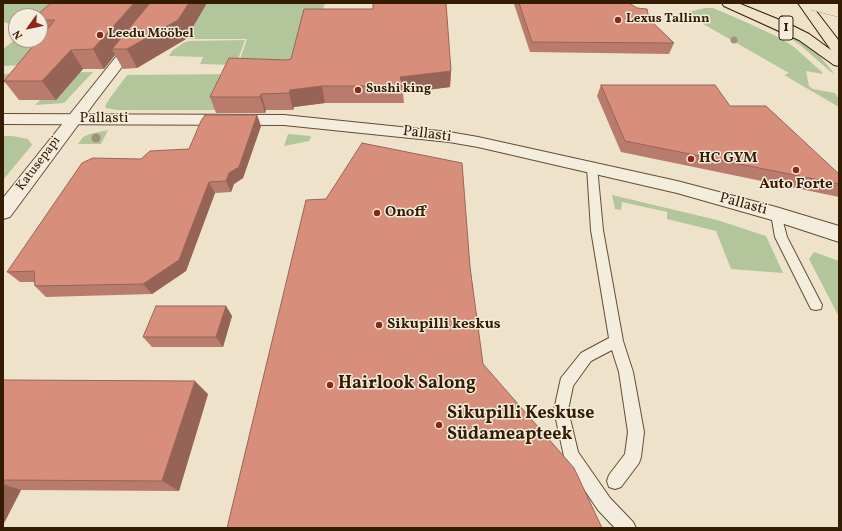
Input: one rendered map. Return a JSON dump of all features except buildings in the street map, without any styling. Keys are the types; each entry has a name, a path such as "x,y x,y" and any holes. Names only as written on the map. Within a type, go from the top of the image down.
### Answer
{"main road":[{"name":"1","path":"728,3 770,20 804,37 839,62"},
{"path":"804,3 839,51"},
{"path":"812,3 839,13"},
{"path":"823,3 839,13"},
{"path":"825,32 830,19 839,13"}],"street":[{"name":"Katusepapi","path":"3,212 73,119 165,3"},
{"name":"Pallasti","path":"3,119 284,120 457,139 592,167 677,187 776,214 839,234"}],"lane":[{"path":"592,167 597,230 616,341 626,372 636,432 633,457 615,481"},
{"path":"776,214 781,237 816,305"},
{"path":"616,341 586,357 566,383 561,410 572,455 604,504 627,528"}],"green space":[{"path":"3,3 102,3 28,73 93,72 64,103 35,105 41,99 71,83 3,83 3,74 18,73 25,65 3,66 3,49 8,45 8,48 48,48 48,8 8,8 8,24 3,22"},
{"path":"202,3 325,3 305,74 218,110 117,110 106,108 105,106 110,98 127,75 235,74 247,39 152,39 157,34 189,34 199,16 170,16"},
{"path":"705,8 713,8 748,23 780,38 794,47 822,72 822,74 806,71 809,86 813,89 835,93 839,99 839,107 784,75 789,73 684,13"},
{"path":"756,20 778,27 805,44 817,53 834,73 790,38 757,22"},
{"path":"245,40 236,65 200,64 203,57 169,56 172,51 183,43 189,41"},
{"path":"108,130 101,144 78,144 83,137"},
{"path":"288,134 310,136 311,138 309,141 284,146"},
{"path":"3,136 28,139 32,145 3,180"},
{"path":"612,195 717,220 766,236 783,273 731,269 716,231 667,219 667,212 622,202 621,210 615,209"},
{"path":"814,252 839,261 839,317 809,259"}],"place":[{"name":"Lexus Tallinn","path":"618,20"},
{"name":"Leedu Mööbel","path":"100,35"},
{"name":"Sushi king","path":"358,90"},
{"name":"HC GYM","path":"691,159"},
{"name":"Auto Forte","path":"796,170"},
{"name":"Onoff","path":"377,213"},
{"name":"Sikupilli keskus","path":"379,325"},
{"name":"Hairlook Salong","path":"330,385"},
{"name":"Sikupilli Keskuse Südameapteek","path":"439,425"}]}
